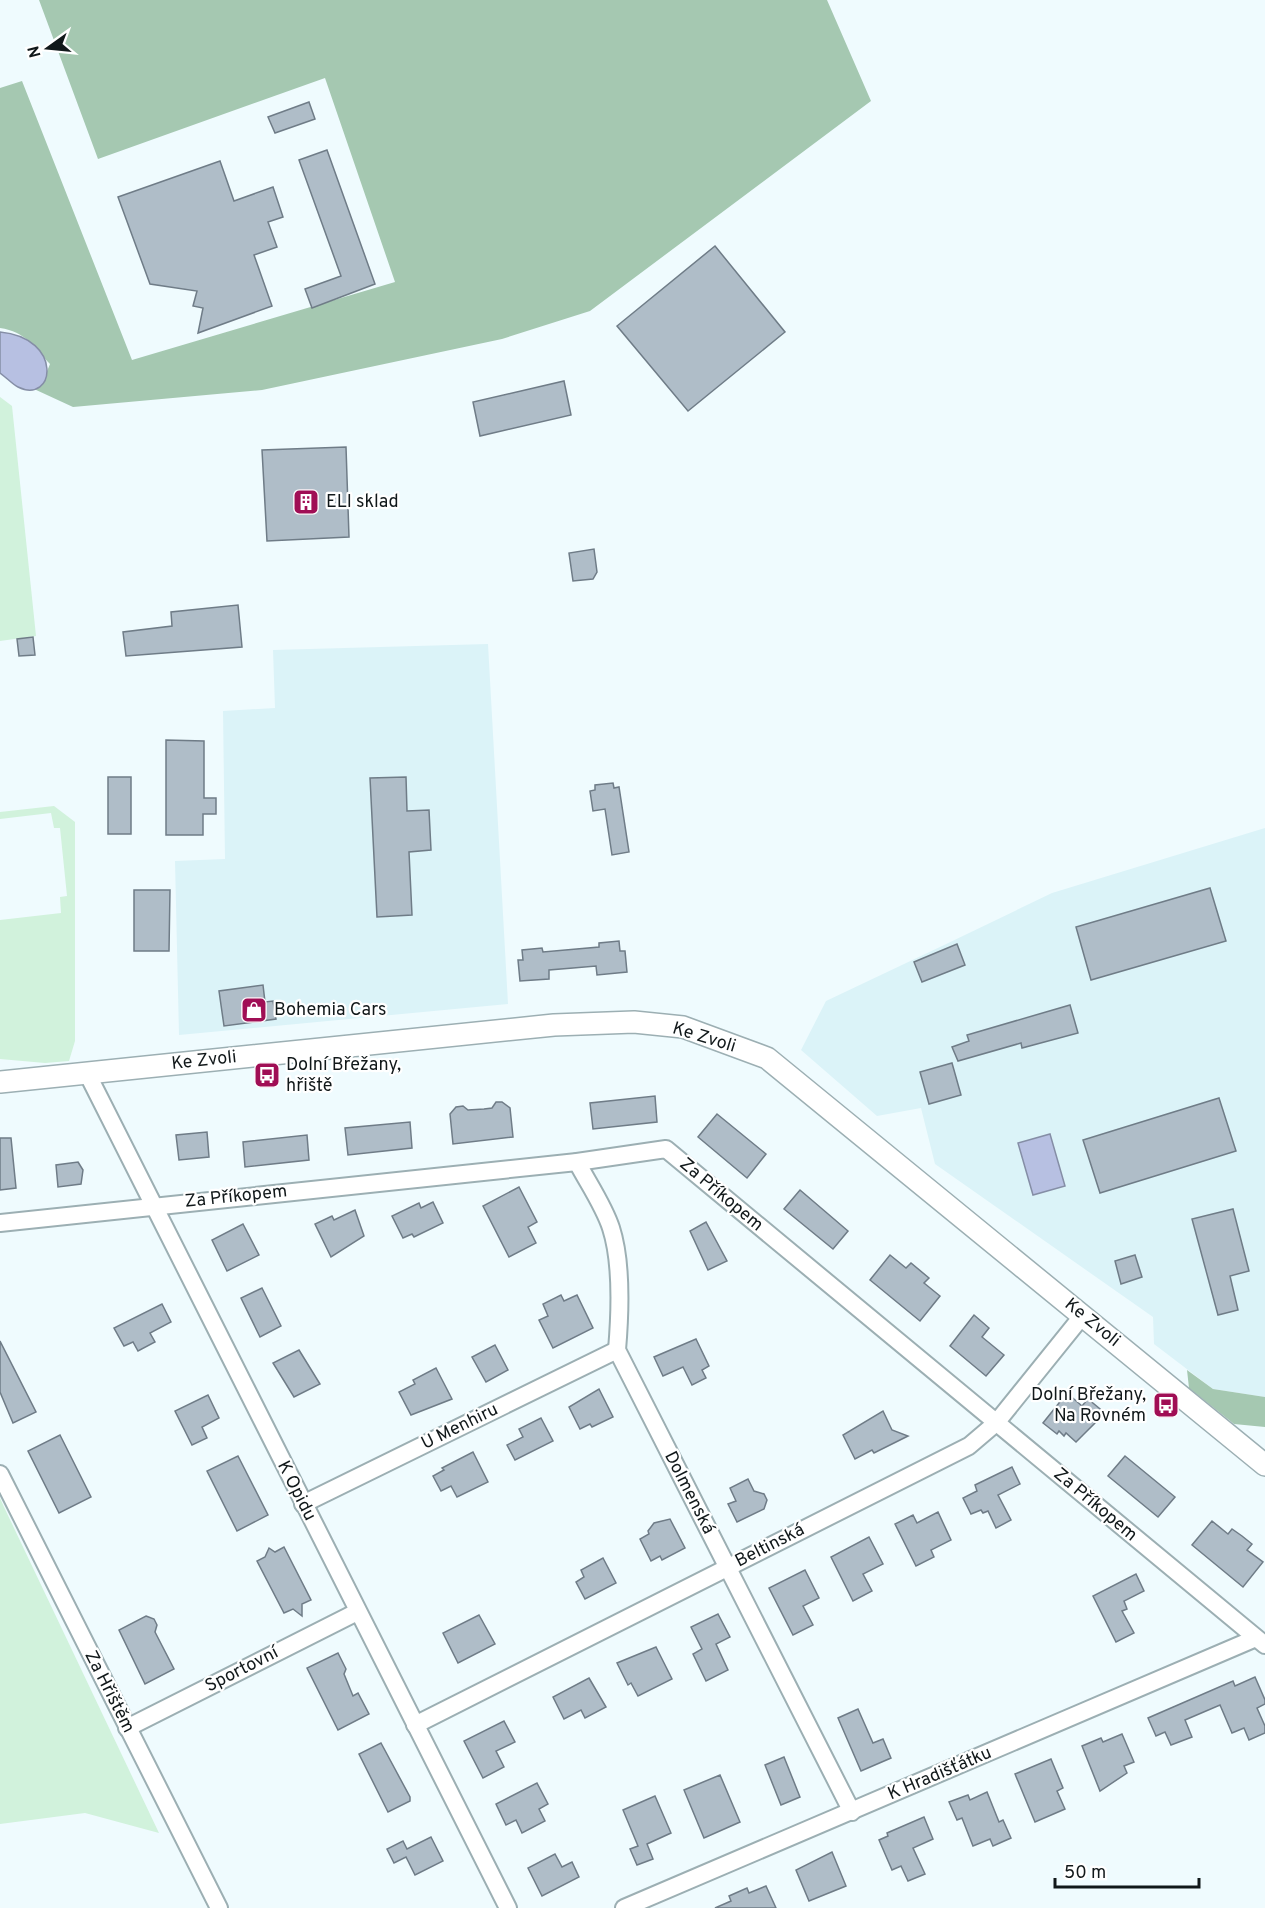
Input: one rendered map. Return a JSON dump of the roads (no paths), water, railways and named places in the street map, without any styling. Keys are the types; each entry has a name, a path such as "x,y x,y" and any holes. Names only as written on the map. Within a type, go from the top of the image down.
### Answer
{"street":[{"name":"Ke Zvoli","path":"0,1083 554,1025 634,1022 683,1028 767,1058 1265,1465"},
{"name":"K Opidu","path":"87,1073 508,1908"},
{"name":"Za Příkopem","path":"0,1223 152,1205 577,1162 666,1149 1261,1641"},
{"path":"577,1162 610,1226 615,1244 619,1326 617,1350"},
{"name":"Beltinská","path":"416,1725 969,1446 996,1423 1083,1315"},
{"name":"U Menhiru","path":"303,1504 617,1350"},
{"name":"Dolmenská","path":"617,1350 852,1812"},
{"name":"Za Hřištěm","path":"0,1474 219,1908"},
{"name":"Sportovní","path":"127,1728 357,1612"},
{"name":"K Hradišťátku","path":"624,1908 1261,1641"}],"water":[{"path":"0,332 21,337 35,346 44,357 47,368 45,379 40,387 30,390 18,387 0,373"},
{"path":"1050,1134 1065,1186 1033,1195 1018,1143"}],"place":[{"name":"ELI sklad","path":"306,502"},
{"name":"Bohemia Cars","path":"254,1010"},
{"name":"Dolní Břežany, hřiště","path":"267,1075"},
{"name":"Dolní Břežany, Na Rovném","path":"1166,1405"}]}
